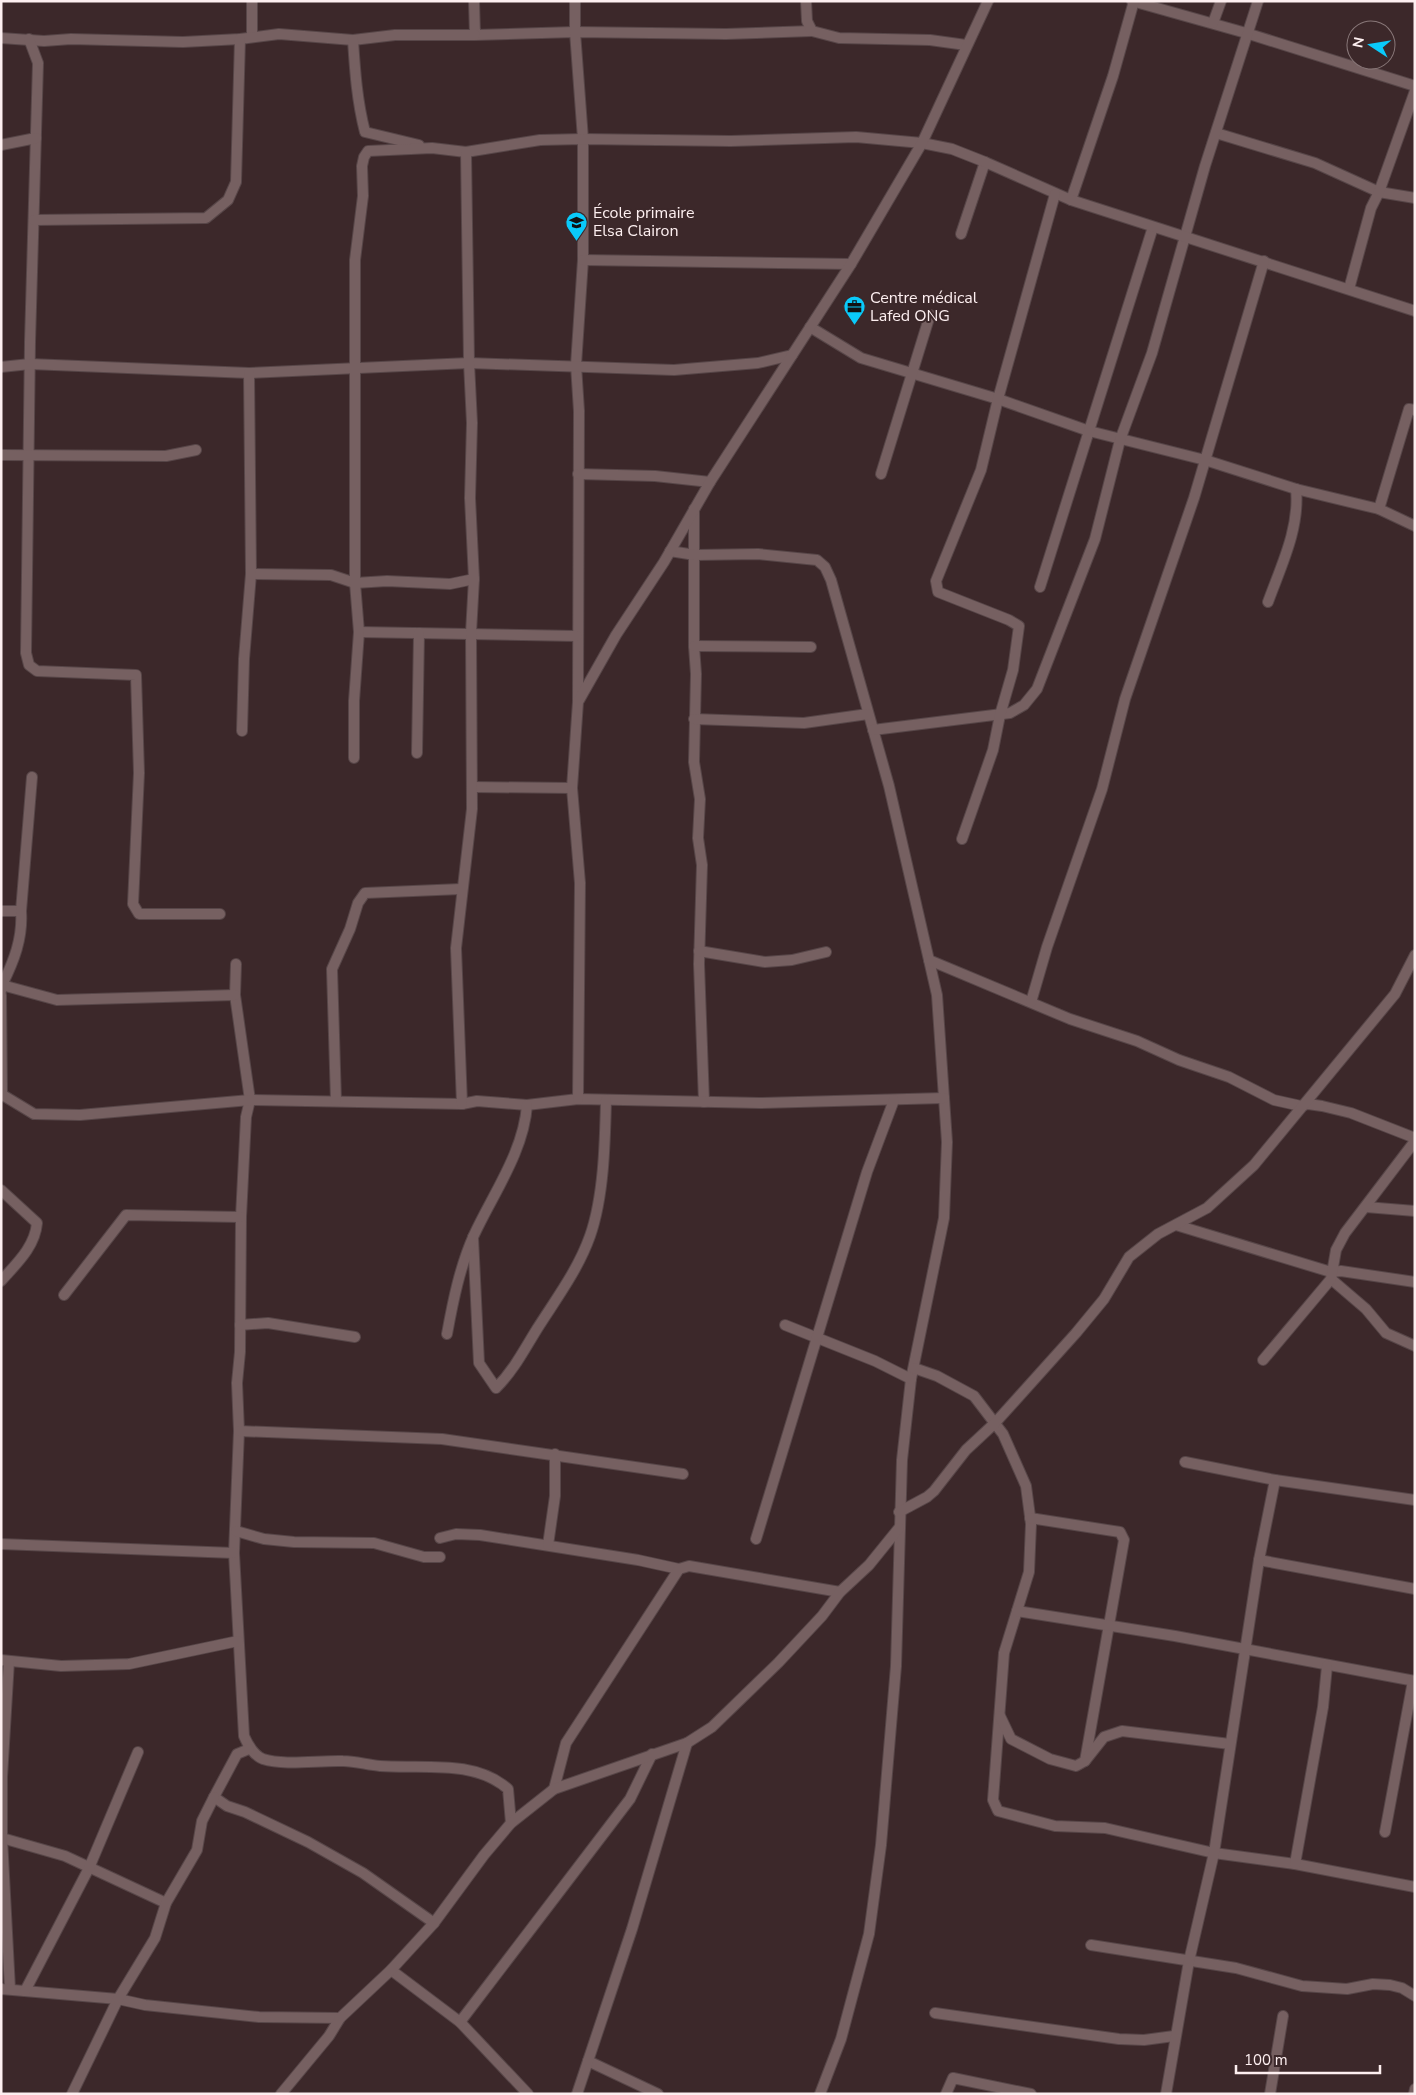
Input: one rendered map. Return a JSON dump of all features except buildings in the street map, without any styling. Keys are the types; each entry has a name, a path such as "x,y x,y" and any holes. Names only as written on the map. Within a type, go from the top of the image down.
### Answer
{"street":[{"path":"252,1 252,37"},
{"path":"474,1 475,35"},
{"path":"575,1 575,32 583,139 583,260 576,365 579,411 578,702 572,788 580,883 578,1099"},
{"path":"806,1 807,20 812,32"},
{"path":"578,702 616,635 670,551 710,482 851,264 922,143 988,1"},
{"path":"1213,24 1221,1"},
{"path":"873,730 1010,713 1024,705 1037,689 1095,539 1120,440 1152,353 1246,33 1258,1"},
{"path":"1071,200 1113,76 1134,2 1246,33 1415,86"},
{"path":"1,38 44,41 71,39 183,42 240,39 295,33 330,39 353,40 395,35 575,32 726,34 812,32 839,38 930,40 966,45"},
{"path":"30,39 38,63 30,364 26,653 29,664 37,671 136,675 139,773 133,904 139,914 220,914"},
{"path":"34,220 206,218 228,200 236,182 240,39"},
{"path":"353,40 358,84 357,101 365,132 432,148 466,152 540,140 583,139 731,141 856,137 922,143 952,149 1071,200 1415,311"},
{"path":"1349,290 1371,208 1379,192 1415,91"},
{"path":"1216,133 1315,163 1379,192 1415,198"},
{"path":"1,146 36,138"},
{"path":"354,758 354,701 359,632 355,583 355,260 363,196 364,157 368,151 432,148"},
{"path":"462,1104 456,948 461,889 472,808 471,633 474,579 470,498 472,423 469,363 466,152"},
{"path":"961,234 985,162"},
{"path":"962,839 993,750 1000,715 1013,670 1019,626 938,592 936,586 981,470 998,399 1055,194"},
{"path":"1040,587 1153,227"},
{"path":"583,260 851,264"},
{"path":"1031,1002 1050,938 1102,789 1125,699 1194,498 1264,261"},
{"path":"881,474 930,314"},
{"path":"810,327 861,358 998,399 1089,432 1205,460 1296,489 1379,509 1415,526"},
{"path":"1,367 30,364 249,373 469,363 576,365 674,370 758,363 792,354"},
{"path":"242,731 244,659 251,574 249,373"},
{"path":"1379,509 1409,409 1415,410"},
{"path":"1,455 166,456 196,450"},
{"path":"578,474 655,476 710,482"},
{"path":"1268,602 1295,524 1296,489"},
{"path":"694,509 694,646 696,674 694,762 700,800 698,838 702,865 699,951 704,1102"},
{"path":"670,551 695,555 758,554 817,560 825,567 831,580 891,795 937,995 947,1142 944,1218 912,1374 899,1512 896,1666 881,1845 869,1934 841,2039 820,2094"},
{"path":"251,574 331,574 355,583 402,581 450,584 474,579"},
{"path":"359,632 577,636"},
{"path":"417,753 419,633"},
{"path":"694,646 811,647"},
{"path":"694,718 804,723 868,714"},
{"path":"32,777 21,911 22,926 14,960 2,990 2,1095 34,1114 80,1114 250,1100 462,1104 477,1101 527,1105 578,1099 798,1103 944,1098"},
{"path":"472,787 572,788"},
{"path":"336,1101 332,969 350,929 358,903 365,893 461,889"},
{"path":"1,912 21,911"},
{"path":"699,951 764,962 792,960 826,952"},
{"path":"899,1512 928,1497 966,1450 995,1423 1104,1299 1129,1257 1158,1234 1207,1208 1254,1165 1395,994 1415,955"},
{"path":"929,960 1070,1019 1137,1041 1179,1060 1229,1076 1274,1100 1301,1106 1308,1104 1322,1106 1350,1114 1415,1140 1345,1233 1336,1250 1331,1275 1263,1360"},
{"path":"236,964 235,996 250,1100 246,1117 241,1217 240,1325 237,1382 239,1432 234,1553 244,1736 249,1749 262,1759 344,1760 380,1766 441,1767 463,1769 495,1778 508,1789 511,1823"},
{"path":"2,990 57,1000 235,996"},
{"path":"473,1237 480,1363 496,1388 517,1365 526,1346 575,1269 590,1237 597,1212 606,1100"},
{"path":"756,1539 867,1172 894,1100"},
{"path":"447,1334 455,1292 473,1237 524,1128 527,1105"},
{"path":"1,1190 37,1223 36,1235 29,1247 1,1281"},
{"path":"1366,1207 1415,1211"},
{"path":"64,1295 126,1215 241,1217"},
{"path":"1176,1224 1331,1275 1366,1309 1386,1333 1415,1346"},
{"path":"1331,1275 1341,1271 1415,1282"},
{"path":"240,1325 268,1323 355,1337"},
{"path":"785,1326 912,1374 937,1376 974,1396 995,1423 1017,1461 1026,1486 1030,1518 1029,1572 1004,1652 993,1800 998,1811 1055,1826 1105,1828 1214,1853 1295,1864 1415,1887"},
{"path":"239,1432 442,1439 683,1474"},
{"path":"548,1545 555,1496 555,1454"},
{"path":"1185,1462 1275,1480 1415,1500"},
{"path":"1166,2094 1174,2036 1214,1853 1259,1560 1275,1480"},
{"path":"1030,1518 1120,1532 1124,1540 1085,1761"},
{"path":"281,2094 329,2036 340,2018 391,1970 434,1923 484,1855 511,1823 554,1789 687,1743 712,1727 739,1704 822,1616 840,1592 869,1565 899,1528"},
{"path":"236,1531 264,1539 294,1542 374,1543 424,1557 440,1557"},
{"path":"440,1538 456,1534 480,1534 638,1560 679,1570"},
{"path":"1,1544 234,1553"},
{"path":"1259,1560 1415,1589"},
{"path":"554,1789 566,1743 679,1570 689,1566 840,1592"},
{"path":"1017,1611 1108,1625 1414,1681 1385,1832"},
{"path":"238,1641 129,1664 61,1666 5,1661 2,1777 5,1989 118,1999 145,2005 259,2017 340,2018"},
{"path":"1295,1864 1323,1707 1327,1666"},
{"path":"1000,1716 1011,1739 1050,1758 1076,1766 1085,1761 1104,1737 1122,1731 1230,1744"},
{"path":"577,2094 632,1929 687,1743"},
{"path":"72,2094 118,1999 155,1938 166,1903 197,1850 202,1821 214,1797 237,1754 249,1749"},
{"path":"25,1991 89,1868 138,1752"},
{"path":"460,2022 630,1799 652,1754"},
{"path":"214,1797 227,1806 245,1812 308,1842 363,1872 434,1923"},
{"path":"2,1838 65,1856 166,1903"},
{"path":"1091,1945 1236,1968 1302,1986 1346,1989 1373,1984 1390,1985 1402,1988 1415,1996"},
{"path":"391,1970 460,2022 528,2094"},
{"path":"936,2012 1119,2039 1144,2040 1174,2036"},
{"path":"1270,2094 1283,2016"},
{"path":"588,2061 658,2094"},
{"path":"946,2094 953,2078 1031,2094"},
{"path":"1414,2094 1415,2089"}],"place":[{"name":"École primaire Elsa Clairon","path":"577,241"},
{"name":"Centre médical Lafed ONG","path":"854,326"}]}
